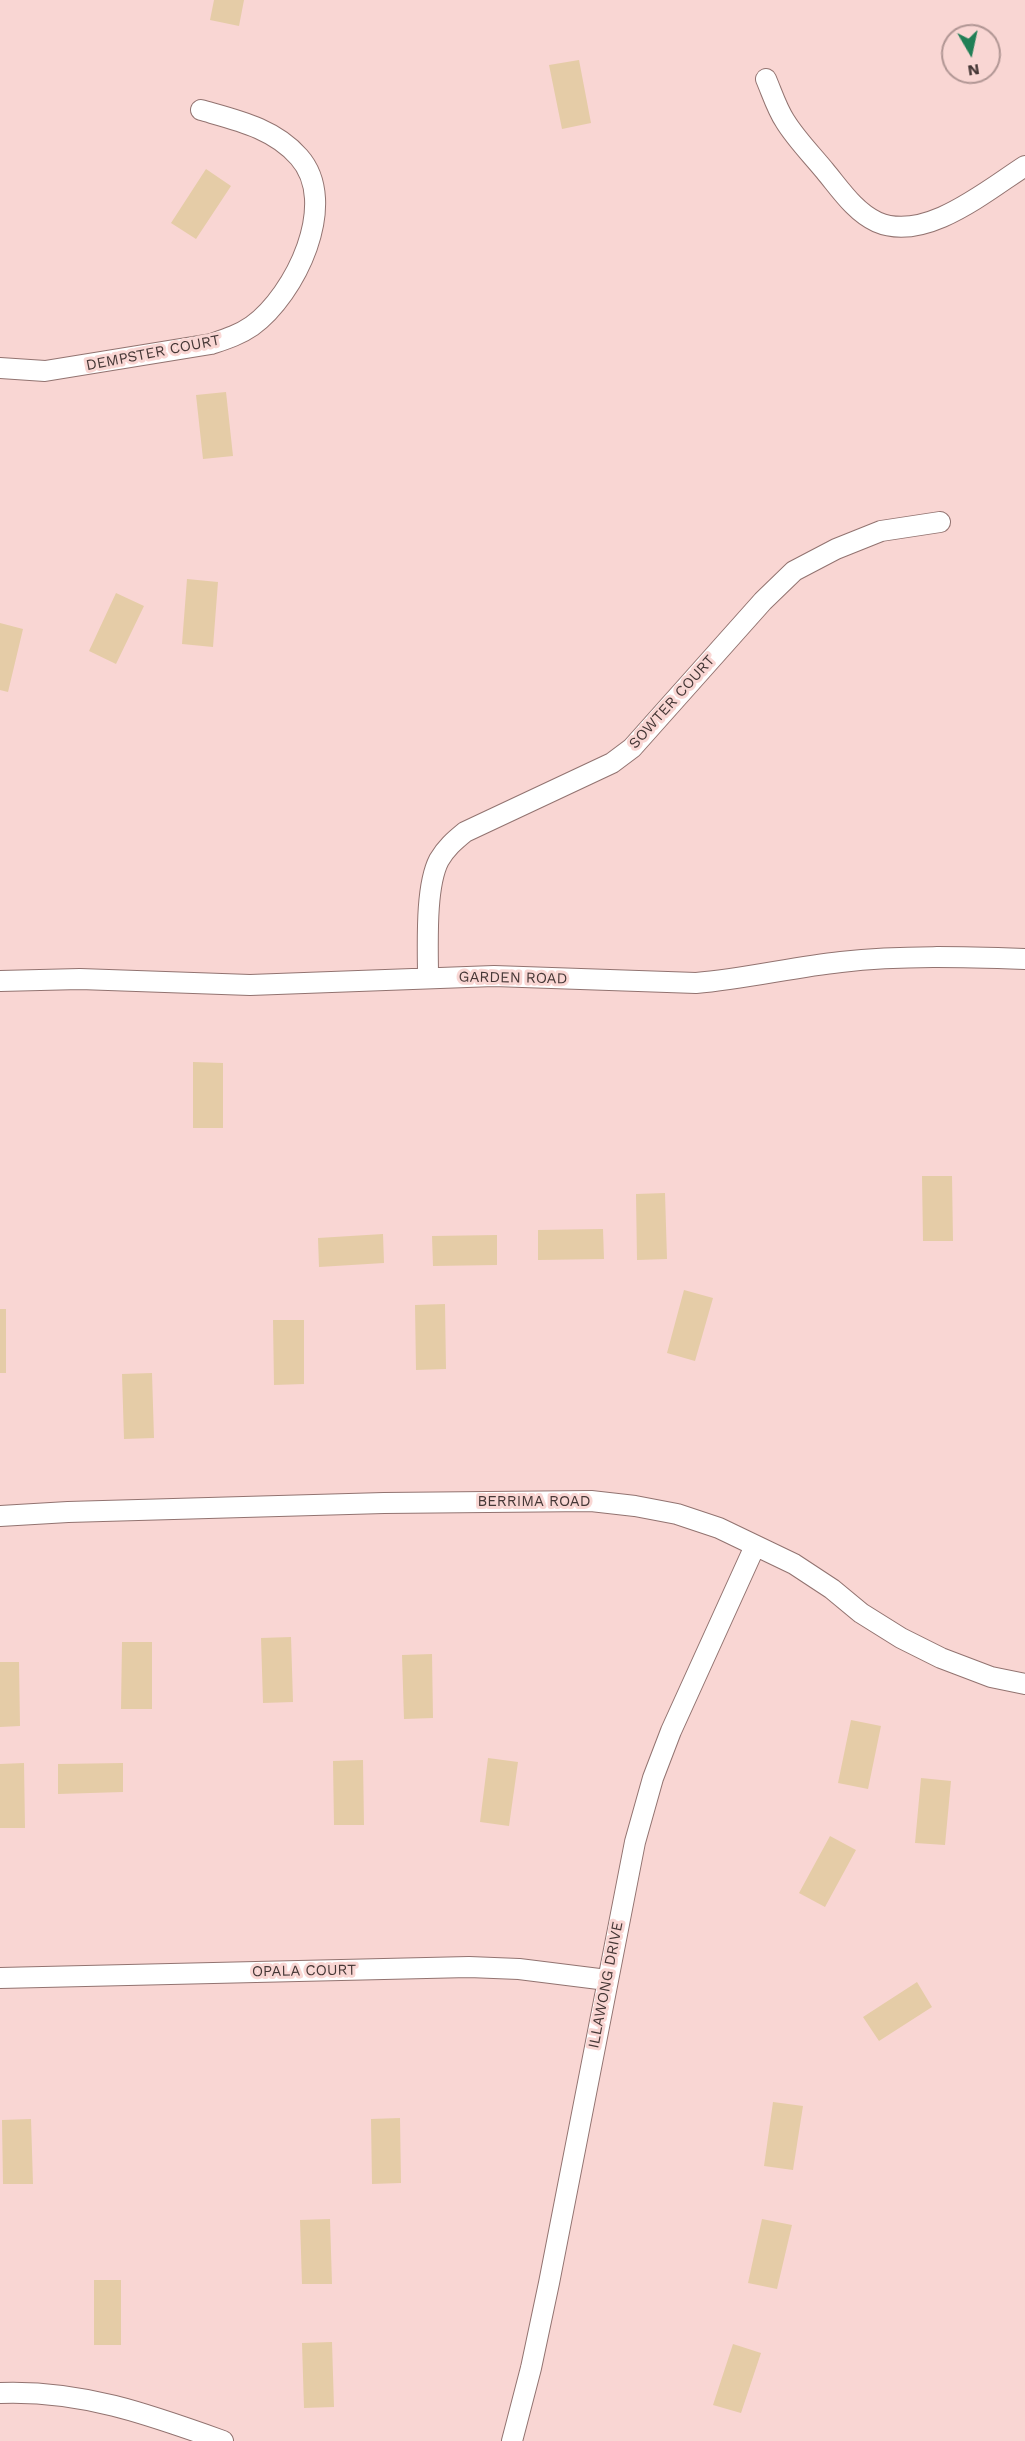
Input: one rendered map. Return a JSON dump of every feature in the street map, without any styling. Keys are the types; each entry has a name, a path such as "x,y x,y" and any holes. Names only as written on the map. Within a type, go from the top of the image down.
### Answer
{"street":[{"path":"766,79 785,121 837,186 858,209 875,221 891,227 927,224 953,212 1025,166"},
{"name":"DEMPSTER COURT","path":"0,368 45,371 211,344 236,336 254,325 271,309 304,256 313,228 315,203 307,168 298,156 282,142 264,131 201,110"},
{"name":"SOWTER COURT","path":"428,978 428,934 434,873 449,845 465,832 612,763 632,748 763,601 794,571 836,549 880,531 940,522"},
{"name":"GARDEN ROAD","path":"0,981 80,979 250,985 494,976 696,983 853,961 909,957 1025,959"},
{"name":"BERRIMA ROAD","path":"0,1516 384,1503 591,1501 635,1506 677,1514 719,1528 794,1564 901,1638 951,1662 991,1677 1025,1684"},
{"name":"ILLAWONG DRIVE","path":"512,2441 531,2368 549,2283 635,1842 653,1778 671,1731 755,1546"},
{"name":"OPALA COURT","path":"0,1978 469,1967 519,1969 607,1980"},
{"path":"0,2393 46,2393 96,2400 149,2414 223,2441"}],"shaded area":[{"path":"214,0 244,0 239,26 210,20"},
{"path":"579,60 591,123 562,129 549,65"},
{"path":"206,169 231,186 196,239 171,223"},
{"path":"226,392 233,456 203,459 196,395"},
{"path":"187,579 218,582 213,647 182,644"},
{"path":"116,593 144,606 116,664 89,651"},
{"path":"0,623 23,629 8,692 0,690"},
{"path":"193,1062 223,1063 223,1128 193,1128"},
{"path":"922,1176 952,1176 953,1241 923,1241"},
{"path":"665,1193 667,1259 637,1260 636,1194"},
{"path":"603,1229 604,1259 538,1260 538,1230"},
{"path":"383,1234 384,1263 319,1267 318,1238"},
{"path":"497,1235 497,1265 433,1266 432,1236"},
{"path":"684,1290 713,1298 695,1361 667,1353"},
{"path":"445,1304 446,1369 416,1370 415,1305"},
{"path":"0,1309 6,1309 6,1373 0,1373"},
{"path":"273,1320 304,1320 304,1384 274,1385"},
{"path":"152,1373 154,1438 124,1439 122,1374"},
{"path":"291,1637 293,1702 263,1703 261,1638"},
{"path":"122,1642 152,1642 152,1709 121,1709"},
{"path":"432,1654 433,1718 404,1719 402,1655"},
{"path":"0,1662 19,1662 20,1726 0,1727"},
{"path":"851,1720 881,1726 868,1789 838,1783"},
{"path":"488,1758 518,1762 509,1826 480,1822"},
{"path":"363,1760 364,1825 334,1825 333,1761"},
{"path":"24,1763 25,1828 0,1828 0,1764"},
{"path":"123,1763 123,1792 58,1794 58,1764"},
{"path":"921,1778 951,1781 945,1845 915,1843"},
{"path":"830,1836 856,1850 825,1907 799,1893"},
{"path":"917,1982 932,2007 879,2041 863,2017"},
{"path":"773,2102 803,2106 793,2170 764,2166"},
{"path":"400,2118 401,2183 372,2184 371,2119"},
{"path":"31,2119 33,2184 3,2184 2,2120"},
{"path":"330,2219 332,2284 302,2284 300,2220"},
{"path":"762,2219 792,2225 777,2289 748,2283"},
{"path":"94,2280 121,2280 121,2345 94,2345"},
{"path":"332,2342 334,2407 304,2408 302,2343"},
{"path":"733,2344 761,2353 741,2413 713,2405"}]}
